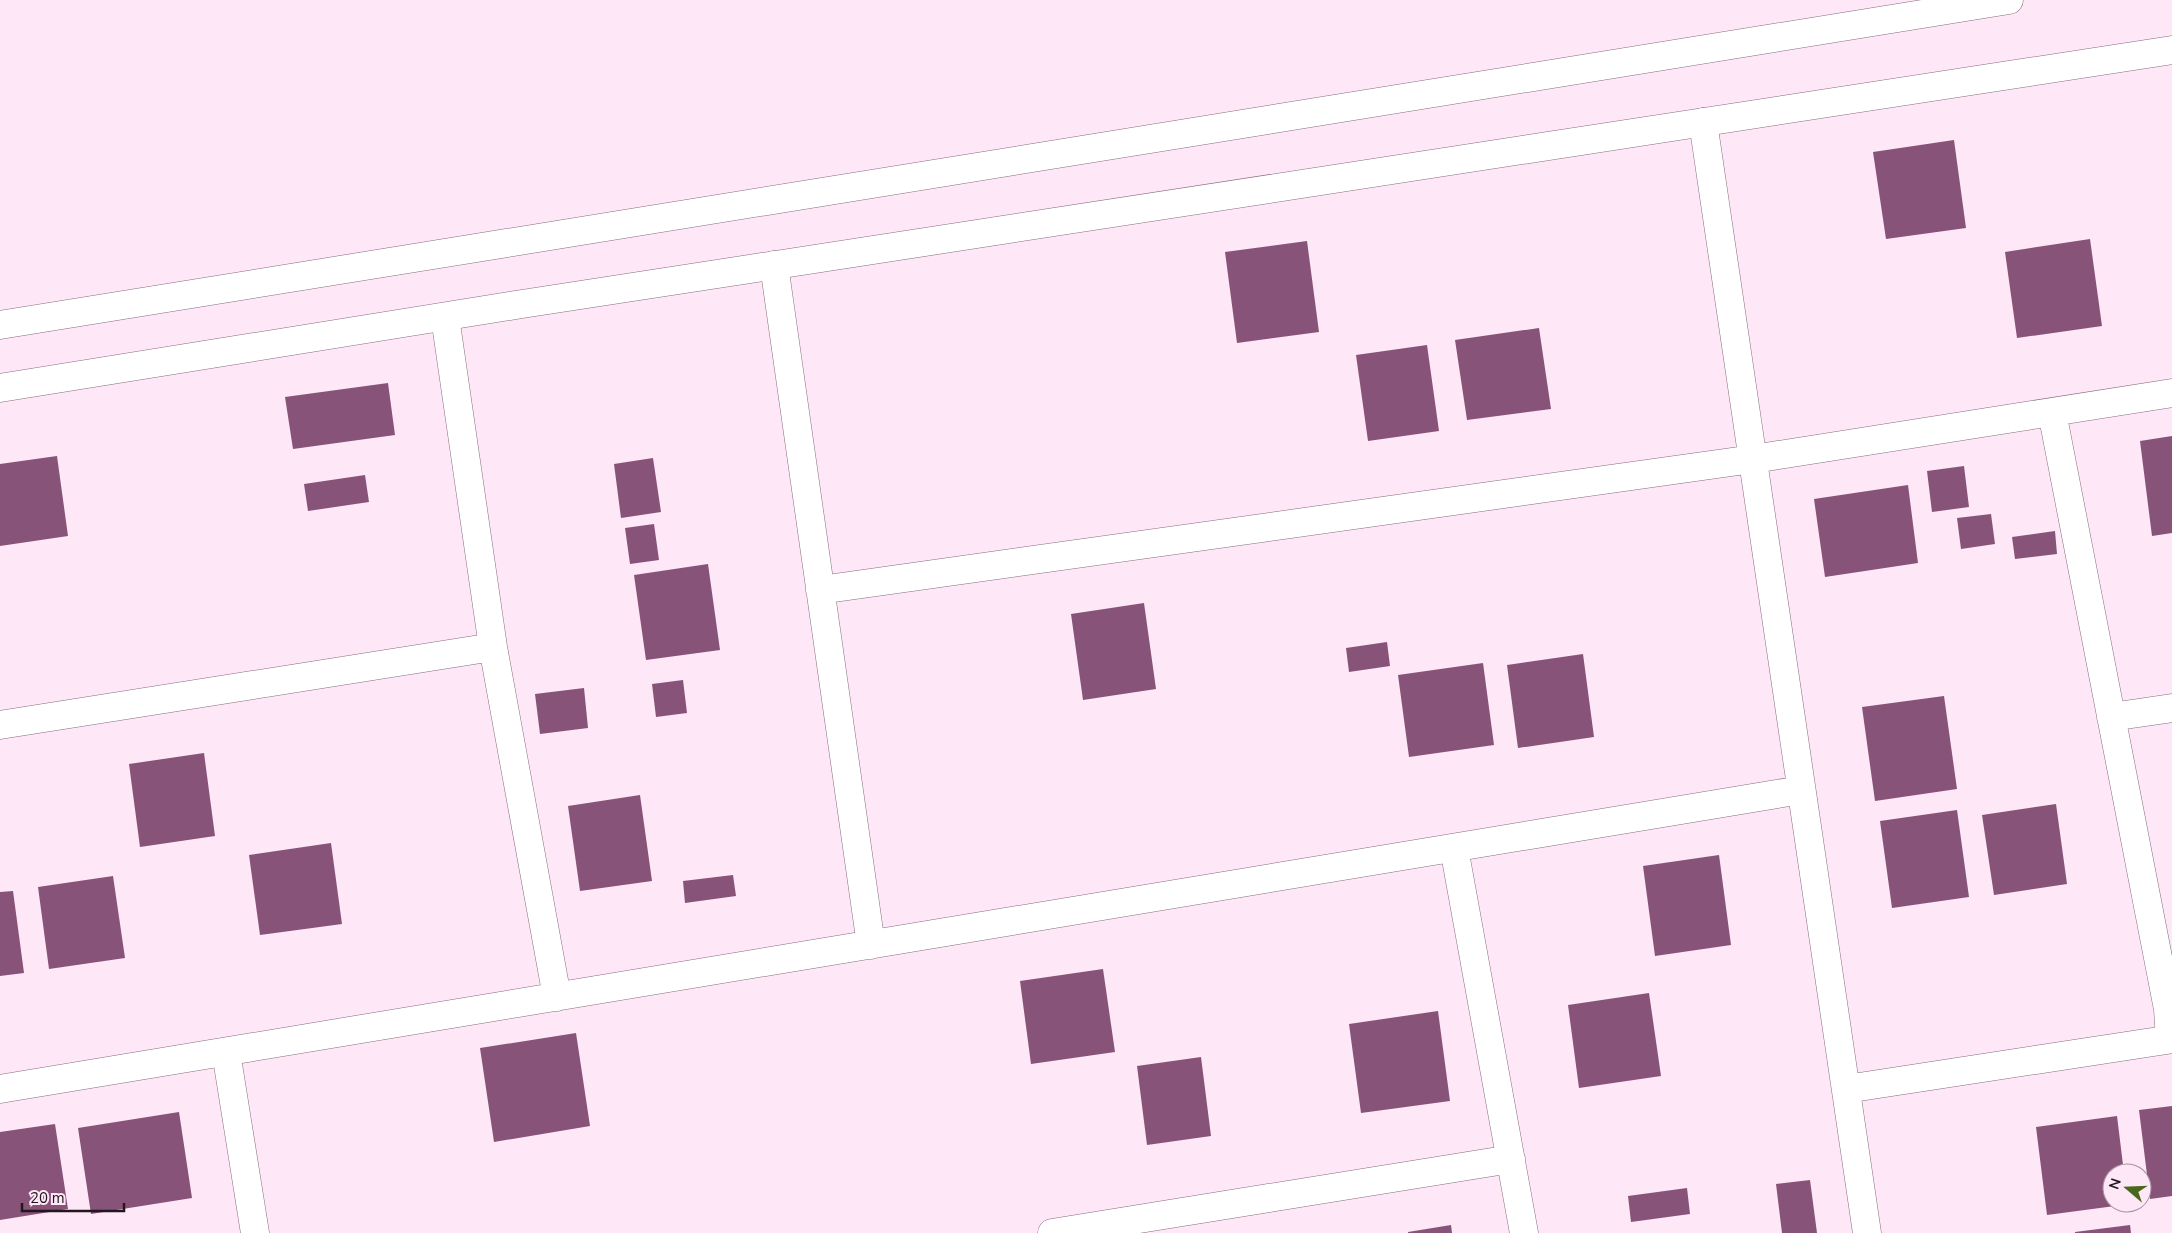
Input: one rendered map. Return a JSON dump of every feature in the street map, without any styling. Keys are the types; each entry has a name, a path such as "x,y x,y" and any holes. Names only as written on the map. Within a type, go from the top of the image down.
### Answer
{"street":[{"path":"0,325 2009,0"},
{"path":"0,388 445,317 2172,50"},
{"path":"1703,122 1867,1233"},
{"path":"774,266 871,945"},
{"path":"445,317 493,646 557,997"},
{"path":"820,590 1752,459 2172,393"},
{"path":"1846,1089 2171,1039 2168,1009 2052,412"},
{"path":"0,726 493,646"},
{"path":"2112,717 2172,708"},
{"path":"0,1089 1802,790"},
{"path":"1454,848 1524,1233"},
{"path":"226,1052 255,1233"},
{"path":"1052,1233 1511,1159"}],"building":[{"path":"1954,140 1966,228 1886,239 1873,152"},
{"path":"2090,239 2102,326 2017,338 2005,252"},
{"path":"1307,241 1319,332 1237,343 1225,252"},
{"path":"1539,328 1551,409 1467,420 1455,340"},
{"path":"1427,345 1439,431 1368,441 1356,355"},
{"path":"388,383 395,435 293,449 285,397"},
{"path":"2172,436 2172,533 2152,536 2140,441"},
{"path":"57,456 68,536 0,546 0,464"},
{"path":"653,458 661,512 621,518 614,464"},
{"path":"1964,466 1969,507 1932,512 1927,471"},
{"path":"365,475 369,502 308,511 304,484"},
{"path":"1908,485 1918,563 1825,577 1814,499"},
{"path":"1991,514 1995,544 1961,549 1957,518"},
{"path":"654,524 659,560 630,564 625,528"},
{"path":"2055,531 2057,554 2015,559 2012,537"},
{"path":"708,564 720,650 646,660 634,575"},
{"path":"1144,603 1156,689 1083,700 1071,614"},
{"path":"1387,642 1390,666 1349,672 1346,648"},
{"path":"1583,654 1594,737 1518,748 1507,665"},
{"path":"1483,663 1494,745 1409,757 1398,675"},
{"path":"683,680 687,713 656,717 652,684"},
{"path":"584,688 588,728 540,734 535,694"},
{"path":"1944,696 1957,789 1875,801 1862,707"},
{"path":"204,753 215,836 140,847 129,764"},
{"path":"640,795 652,881 580,891 568,806"},
{"path":"2056,804 2067,884 1994,895 1982,815"},
{"path":"1957,810 1969,897 1892,908 1880,821"},
{"path":"331,843 342,924 260,935 249,855"},
{"path":"1719,855 1731,945 1655,956 1643,866"},
{"path":"733,875 736,896 685,903 683,881"},
{"path":"113,876 125,958 49,969 38,887"},
{"path":"13,891 24,973 0,976 0,892"},
{"path":"1103,969 1115,1052 1031,1064 1020,981"},
{"path":"1649,993 1661,1076 1579,1088 1568,1005"},
{"path":"1438,1011 1450,1101 1361,1113 1349,1024"},
{"path":"576,1033 590,1126 494,1142 480,1048"},
{"path":"1201,1057 1211,1136 1147,1145 1137,1066"},
{"path":"2172,1106 2172,1196 2152,1199 2152,1163 2146,1163 2139,1110"},
{"path":"179,1112 192,1198 91,1214 78,1128"},
{"path":"2117,1116 2123,1163 2102,1163 2102,1208 2047,1215 2036,1127"},
{"path":"55,1124 68,1209 0,1220 0,1132"},
{"path":"1810,1180 1817,1233 1782,1233 1776,1184"},
{"path":"1687,1188 1690,1214 1631,1222 1628,1196"},
{"path":"1451,1225 1452,1233 1408,1233 1408,1232"},
{"path":"2130,1225 2131,1233 2075,1233 2075,1232"}]}
